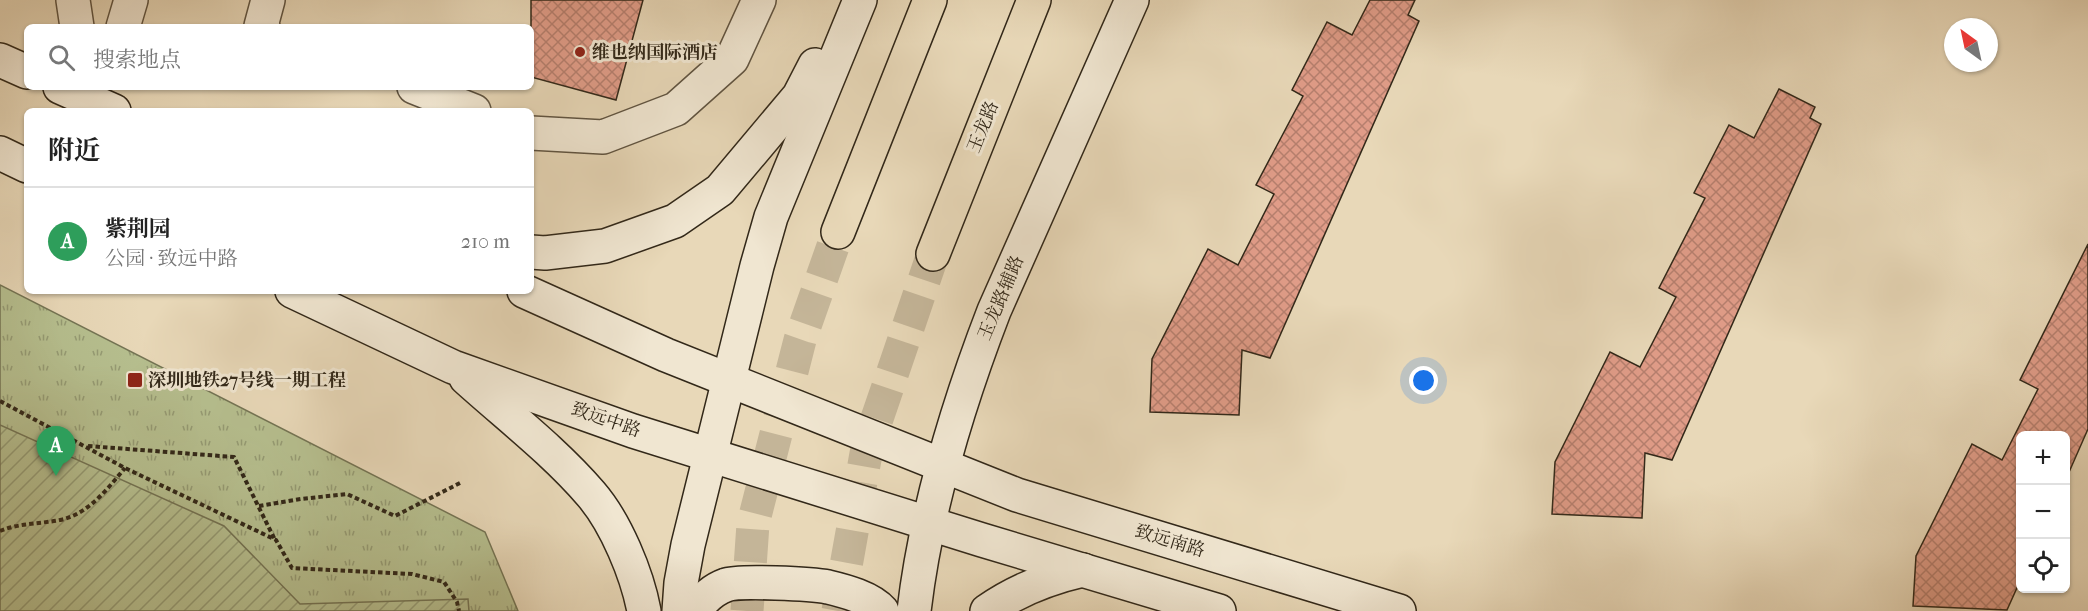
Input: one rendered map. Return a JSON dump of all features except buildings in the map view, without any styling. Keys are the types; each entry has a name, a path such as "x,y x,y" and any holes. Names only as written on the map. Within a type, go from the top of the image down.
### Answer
{"main road":[{"path":"838,232 930,0"},
{"name":"玉龙路","path":"933,254 1034,0"}],"street":[{"path":"73,0 76,24"},
{"path":"124,24 131,0"},
{"path":"262,24 268,0"},
{"path":"534,134 603,137 676,109 732,58 759,0"},
{"path":"534,252 605,246 675,222 720,190 799,96 849,0"},
{"path":"679,611 681,583 688,545 771,217 860,0"},
{"name":"玉龙路辅路","path":"914,611 916,590 943,466 976,357 994,311 1132,0"},
{"path":"0,60 24,71"},
{"path":"72,90 104,98"},
{"path":"422,90 466,108"},
{"path":"0,153 24,165"},
{"name":"致远中路","path":"298,294 453,367 633,430 930,523"},
{"path":"531,294 666,355 943,466"},
{"path":"453,367 562,463 593,496 613,528 630,565 644,611"},
{"name":"致远南路","path":"943,466 1017,495 1399,611"},
{"path":"930,523 1219,611"},
{"path":"987,611 1022,590 1050,578 1083,570"},
{"path":"694,611 705,597 727,584 767,583 827,587 876,603 882,611"}],"path":[{"path":"0,401 125,468 276,540"},
{"path":"84,446 234,458 292,568 412,574 444,582 457,602 459,611"},
{"path":"0,531 31,523 61,520 77,514 97,501 125,468"},
{"path":"258,507 301,499 347,495 395,516 462,482"}],"green space":[{"name":"深圳地铁27号线一期工程","path":"0,285 485,532 518,611 0,611"},
{"path":"0,425 224,526 300,604 468,599 469,611 0,611"}],"tunnel":[{"path":"747,611 753,524 800,340 838,232"},
{"path":"838,611 867,448 933,254"}],"place":[{"name":"维也纳国际酒店","path":"580,52"},
{"name":"深圳地铁27号线一期工程","path":"135,380"},
{"name":"紫荆园","path":"56,476"}]}
